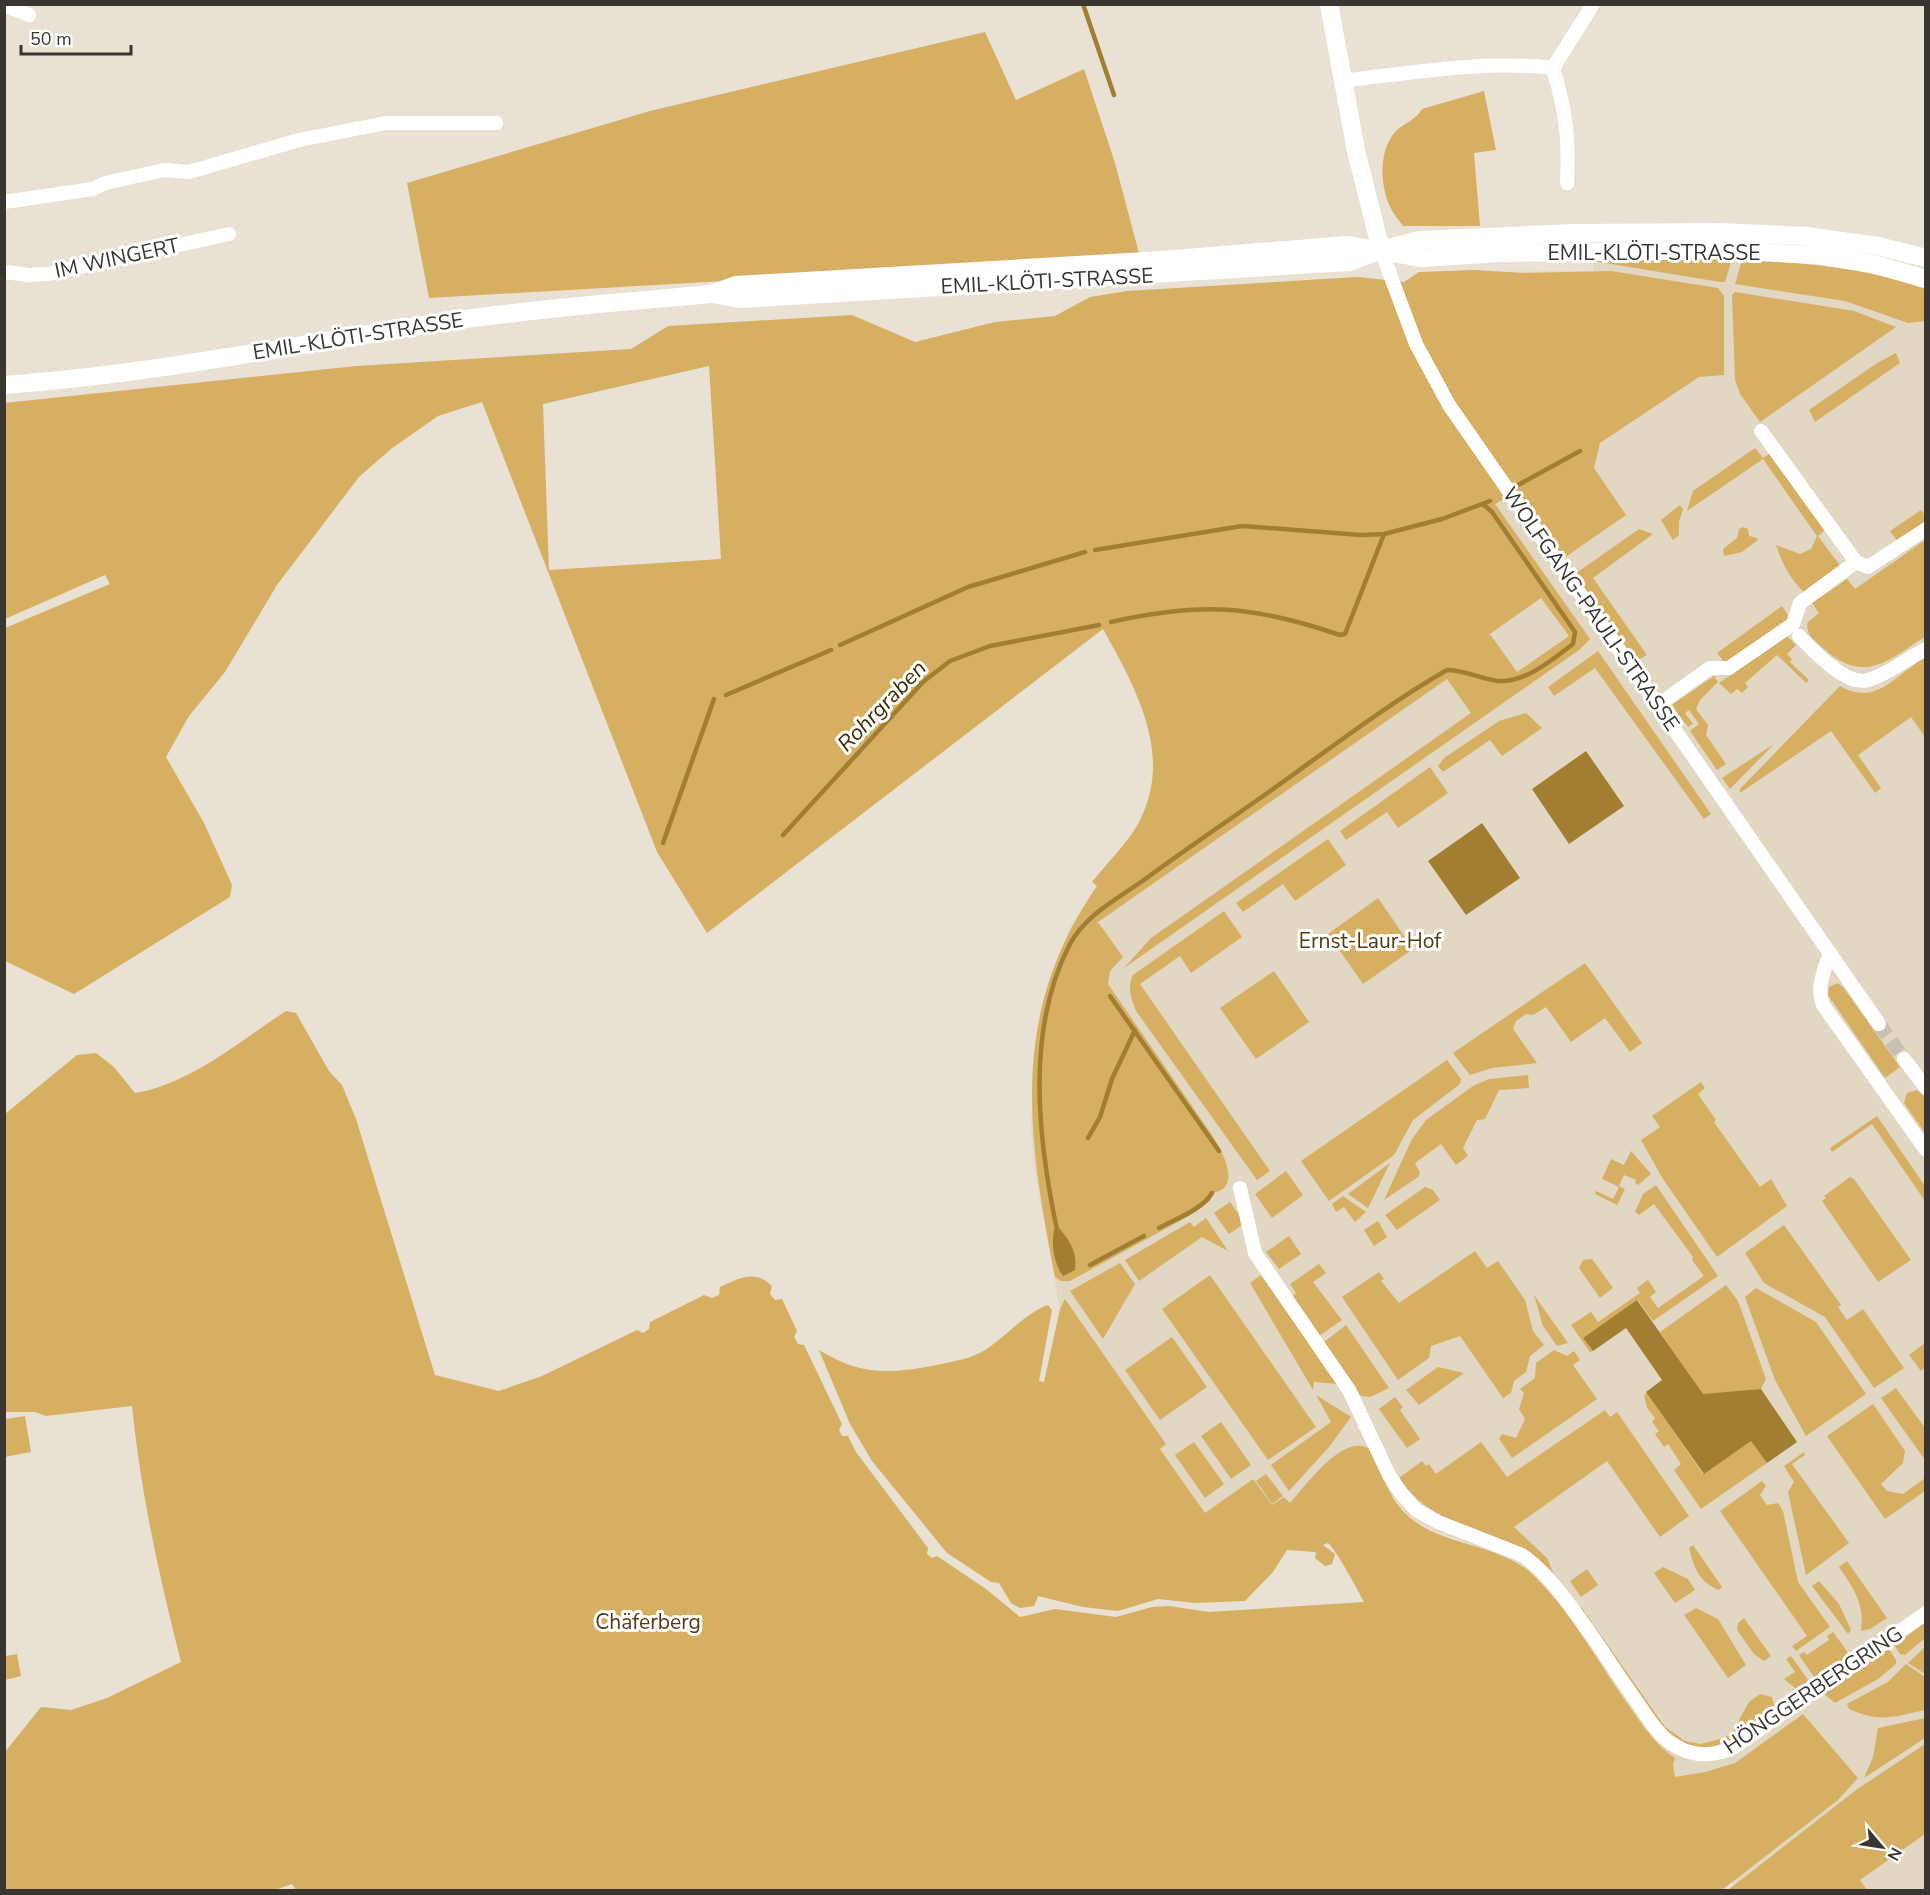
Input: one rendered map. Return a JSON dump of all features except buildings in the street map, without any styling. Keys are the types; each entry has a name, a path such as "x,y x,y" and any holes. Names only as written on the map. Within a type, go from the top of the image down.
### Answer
{"street":[{"path":"4,4 29,15"},
{"path":"1329,4 1341,81 1381,250"},
{"path":"1567,183 1568,132 1565,109 1553,68 1593,4"},
{"path":"1341,81 1446,69 1519,64 1553,68"},
{"path":"4,202 93,189 105,183 164,170 189,172 299,140 386,123 496,123"},
{"name":"EMIL-KLÖTI-STRASSE","path":"1381,250 1420,240 1456,237 1720,232 1806,236 1878,246 1926,258"},
{"name":"IM WINGERT","path":"4,272 29,275 48,274 229,234"},
{"name":"EMIL-KLÖTI-STRASSE","path":"4,385 167,367 536,310 711,294 736,285 1162,260 1348,245 1421,258 1499,253 1757,252 1816,255 1873,264 1926,279"},
{"name":"WOLFGANG-PAULI-STRASSE","path":"1381,250 1416,344 1449,405 1879,1023"},
{"path":"1761,430 1856,562 1868,567 1926,529"},
{"path":"1658,705 1710,668 1729,668 1791,625 1800,603 1856,562"},
{"path":"1798,636 1826,663 1851,678 1865,682 1882,675 1926,649"},
{"path":"1830,953 1820,985 1819,994 1823,1005 1926,1150"},
{"path":"1904,1059 1926,1088"},
{"name":"HÖNGGERBERGRING","path":"1240,1188 1255,1253 1349,1390 1389,1474 1401,1492 1416,1510 1438,1522 1522,1555 1543,1571 1655,1727 1676,1747 1708,1755 1720,1754 1734,1747 1926,1613"}],"shaded area":[{"path":"1592,259 1742,260 1925,289 1925,1890 1737,1890 1731,1881 1838,1800 1858,1778 1803,1714 1735,1763 1705,1772 1675,1777 1667,1753 1648,1733 1565,1613 1509,1559 1435,1531 1408,1515 1388,1490 1374,1457 1334,1457 1290,1503 1272,1505 1252,1479 1206,1514 1125,1399 1045,1382 1060,1309 1034,1166 1031,1127 1035,1047 1047,986 1070,928 1130,846 1358,277 1404,282 1419,272 1594,271"},
{"path":"1586,751 1624,806 1569,844 1532,789"},
{"path":"1482,823 1520,878 1466,915 1428,861"},
{"path":"1060,1229 1070,1243 1075,1258 1075,1270 1063,1276 1057,1266 1053,1248 1054,1230"},
{"path":"1637,1300 1703,1394 1761,1389 1797,1442 1767,1463 1751,1441 1704,1474 1646,1392 1662,1380 1626,1328 1593,1351 1583,1338"}],"green space":[{"path":"985,32 1016,100 1084,69 1115,163 1140,257 429,298 407,183 650,111"},
{"path":"1484,91 1496,150 1474,153 1480,226 1403,226 1389,205 1385,193 1383,164 1391,137 1417,116 1422,109"},
{"path":"1732,259 1725,282 1593,261"},
{"path":"1742,260 1835,267 1880,276 1925,289 1925,321 1908,323 1845,301 1735,284"},
{"path":"1611,271 1718,288 1724,296 1724,375 1699,377 1600,443 1594,468 1626,515 1564,558 1518,492 1495,504 1590,639 1579,650 1124,968 1151,938 1471,713 1447,679 1098,922 1123,957 1110,971 1108,984 1212,1135 1224,1158 1228,1177 1227,1184 1222,1190 1212,1193 1210,1201 1187,1217 1070,1281 1061,1281 1055,1277 1037,1173 1032,1075 1038,1028 1049,981 1069,934 1097,886 1092,882 1138,824 1148,799 1153,773 1152,748 1147,724 1128,675 1103,629 707,933 657,852 482,402 438,416 391,449 359,477 277,585 225,672 189,716 166,757 204,823 232,885 230,897 74,994 5,961 5,628 110,584 105,575 5,619 4,403 356,366 631,349 668,326 852,315 915,342 995,322 1055,316 1090,297 1127,291 1358,277 1404,282 1419,272","holes":["709,366 721,559 549,570 543,404","1541,598 1569,636 1517,672 1490,634"]},
{"path":"1735,292 1854,311 1896,327 1760,422 1740,394 1735,380 1732,295"},
{"path":"1896,353 1900,363 1815,422 1809,410 1877,363"},
{"path":"1755,448 1763,458 1770,453 1825,530 1818,536 1841,567 1805,593 1787,571 1776,545 1800,554 1811,549 1817,536 1763,459 1687,511 1693,491"},
{"path":"1680,505 1683,509 1679,522 1679,535 1673,540 1661,520"},
{"path":"1921,510 1925,515 1925,522 1898,542 1890,531"},
{"path":"1743,527 1748,529 1749,536 1758,540 1742,552 1724,556 1723,549 1737,538 1739,529"},
{"path":"1639,529 1653,534 1593,578 1647,655 1636,661 1575,574"},
{"path":"1925,540 1925,637 1887,661 1863,667 1838,659 1814,639 1807,626 1808,622 1819,613 1812,603 1847,579 1855,589"},
{"path":"1782,606 1790,618 1725,663 1717,653"},
{"path":"1787,636 1796,645 1787,654 1792,659 1790,662 1809,680 1806,683 1777,655 1745,683 1748,687 1742,693 1737,689 1731,694 1719,683"},
{"path":"1598,651 1711,814 1704,819 1595,668 1554,696 1548,687"},
{"path":"1925,658 1925,737 1911,717 1858,755 1881,788 1875,793 1831,731 1740,793 1740,789 1840,686 1853,692 1875,691"},
{"path":"1714,676 1718,682 1700,700 1696,709 1708,725 1706,735 1726,764 1717,770 1690,731 1699,724 1689,710 1685,713 1693,724 1688,727 1672,705"},
{"path":"1526,713 1542,728 1502,756 1490,740 1443,772 1438,766 1444,758 1499,721"},
{"path":"1774,744 1730,789 1722,778"},
{"path":"1430,767 1448,793 1398,828 1387,812 1346,840 1340,831"},
{"path":"1328,839 1346,865 1295,901 1283,884 1243,912 1236,903"},
{"name":"Ernst-Laur-Hof","path":"1378,898 1413,949 1363,984 1328,934"},
{"path":"1224,911 1242,937 1191,973 1180,956 1140,984 1270,1171 1257,1180 1136,1011 1130,993 1133,975"},
{"path":"1585,963 1642,1043 1630,1052 1605,1018 1571,1042 1546,1007 1533,1015 1526,1014 1516,1021 1513,1029 1537,1063 1492,1068 1470,1075 1453,1053"},
{"path":"1274,971 1309,1022 1256,1059 1220,1008"},
{"path":"1838,983 1900,1067 1885,1078 1828,995 1829,987"},
{"name":"Chäferberg","path":"286,1011 296,1013 329,1071 342,1085 356,1119 435,1375 499,1391 542,1376 637,1330 643,1333 649,1329 650,1322 704,1295 712,1298 719,1295 720,1287 753,1276 772,1286 770,1294 775,1300 782,1299 797,1331 794,1337 798,1344 804,1345 842,1424 839,1430 842,1436 848,1436 856,1452 928,1548 927,1554 932,1558 937,1556 986,1589 1020,1617 1055,1609 1116,1617 1152,1607 1169,1606 1209,1612 1364,1602 1341,1561 1328,1543 1323,1545 1335,1554 1332,1564 1325,1566 1315,1558 1316,1552 1287,1550 1273,1572 1245,1601 1195,1603 1158,1599 1118,1611 1083,1607 1038,1596 1034,1606 1020,1608 1011,1603 999,1583 991,1582 947,1553 872,1461 850,1424 819,1350 849,1365 876,1371 905,1370 937,1365 980,1353 1032,1313 1048,1305 1052,1310 1039,1381 1044,1382 1060,1309 1065,1299 1166,1444 1160,1449 1205,1513 1253,1479 1272,1505 1284,1497 1290,1503 1316,1473 1338,1453 1350,1447 1361,1446 1371,1450 1394,1500 1420,1525 1454,1540 1506,1558 1522,1566 1536,1578 1573,1623 1648,1733 1675,1758 1673,1765 1675,1777 1705,1772 1735,1763 1803,1714 1858,1778 1838,1800 1722,1890 296,1890 292,1884 275,1890 5,1890 5,1752 41,1707 71,1710 107,1698 181,1662 152,1535 140,1471 132,1406 46,1416 35,1412 5,1412 5,1114 77,1055 96,1053 114,1067 135,1093 175,1081 195,1071"},
{"path":"1447,1060 1461,1079 1460,1084 1413,1120 1394,1155 1329,1201 1301,1161"},
{"path":"1528,1075 1529,1088 1499,1090 1485,1119 1477,1120 1463,1148 1468,1156 1456,1165 1441,1144 1415,1163 1420,1173 1418,1177 1384,1200 1412,1139 1426,1120 1473,1086 1489,1079"},
{"path":"1701,1082 1705,1088 1698,1094 1716,1120 1714,1122 1760,1187 1771,1179 1787,1206 1717,1257 1663,1179 1641,1140 1660,1127 1652,1116"},
{"path":"1917,1090 1925,1097 1925,1133 1904,1103 1907,1093"},
{"path":"1877,1116 1925,1186 1925,1201 1872,1124 1832,1152 1830,1148"},
{"path":"1631,1151 1651,1174 1638,1185 1635,1183 1636,1180 1624,1175 1619,1186 1625,1189 1617,1205 1595,1194 1596,1191 1613,1199 1619,1187 1602,1179 1611,1159 1624,1165"},
{"path":"1390,1163 1368,1208 1348,1194"},
{"path":"1286,1171 1303,1195 1272,1218 1255,1194"},
{"path":"1850,1177 1854,1179 1911,1260 1878,1282 1822,1201 1826,1198 1824,1196"},
{"path":"1656,1185 1718,1276 1653,1321 1638,1300 1583,1338 1593,1351 1590,1352 1571,1325 1591,1312 1598,1322 1640,1293 1637,1288 1648,1280 1656,1292 1650,1297 1658,1308 1704,1276 1692,1260 1693,1257 1654,1204 1639,1215 1635,1212 1643,1194"},
{"path":"1425,1187 1433,1190 1440,1200 1397,1230 1385,1215"},
{"path":"1343,1196 1366,1212 1355,1222 1344,1207 1336,1212 1332,1204"},
{"path":"1230,1202 1245,1223 1229,1234 1214,1213"},
{"path":"1206,1218 1228,1251 1202,1237 1139,1281 1125,1260 1190,1222 1194,1227"},
{"path":"1378,1221 1387,1237 1374,1246 1364,1230"},
{"path":"1784,1225 1841,1305 1838,1307 1847,1320 1863,1309 1904,1368 1874,1388 1825,1317 1764,1283 1745,1253"},
{"path":"1289,1236 1301,1254 1279,1269 1266,1252"},
{"path":"1475,1251 1487,1268 1498,1261 1525,1300 1533,1331 1544,1345 1530,1356 1526,1372 1514,1381 1511,1393 1503,1398 1460,1336 1431,1346 1429,1358 1398,1380 1342,1297 1379,1272 1384,1279 1381,1281 1399,1303"},
{"path":"1592,1259 1613,1288 1600,1298 1579,1268 1583,1260"},
{"path":"1120,1263 1135,1284 1103,1339 1070,1291"},
{"path":"1319,1264 1326,1273 1313,1282 1342,1320 1319,1336 1292,1296 1296,1293 1290,1284"},
{"path":"1210,1275 1316,1427 1268,1460 1162,1309"},
{"path":"1261,1275 1337,1384 1314,1382 1313,1390 1250,1283"},
{"path":"1726,1285 1738,1301 1766,1379 1761,1389 1703,1395 1660,1332"},
{"path":"1756,1288 1816,1322 1866,1394 1806,1436 1775,1380 1745,1297"},
{"path":"1534,1295 1568,1343 1557,1346 1543,1326"},
{"path":"1346,1325 1389,1388 1370,1397 1361,1396 1324,1342"},
{"path":"1172,1337 1207,1387 1160,1420 1125,1370"},
{"path":"1925,1343 1925,1367 1921,1371 1909,1355"},
{"path":"1554,1350 1567,1356 1574,1351 1580,1360 1573,1365 1597,1399 1512,1458 1499,1439 1502,1434 1516,1438 1525,1419 1519,1409 1524,1393 1520,1389 1535,1378 1536,1363"},
{"path":"1438,1367 1464,1373 1419,1405 1406,1390"},
{"path":"1896,1388 1925,1428 1925,1460 1881,1398"},
{"path":"1647,1393 1703,1474 1752,1440 1767,1463 1701,1509 1674,1470 1681,1464 1668,1444 1664,1447 1655,1434 1659,1431 1652,1422 1655,1418 1647,1408 1644,1395"},
{"path":"1316,1395 1351,1417 1329,1447 1289,1491 1271,1465 1331,1422"},
{"path":"1395,1397 1403,1407 1400,1410 1420,1439 1407,1448 1379,1409"},
{"path":"1873,1404 1905,1451 1903,1463 1881,1484 1887,1491 1903,1494 1925,1478 1925,1491 1885,1519 1827,1436"},
{"path":"1605,1410 1610,1417 1617,1412 1689,1516 1660,1537 1607,1461 1514,1527 1547,1558 1554,1574 1536,1558 1516,1546 1434,1512 1416,1498 1399,1478 1422,1461 1426,1466 1429,1464 1436,1474 1481,1442 1507,1477"},
{"path":"25,1416 31,1452 5,1457 5,1419"},
{"path":"1221,1422 1251,1465 1231,1479 1201,1436"},
{"path":"1194,1442 1224,1484 1205,1498 1175,1455"},
{"path":"1804,1452 1805,1455 1792,1464 1849,1543 1806,1575 1788,1492 1794,1482 1784,1466"},
{"path":"1266,1474 1283,1496 1272,1504 1256,1481"},
{"path":"1762,1481 1766,1486 1760,1495 1767,1505 1778,1503 1783,1511 1798,1582 1830,1627 1796,1651 1792,1646 1807,1636 1720,1511"},
{"path":"1693,1545 1722,1587 1719,1590 1712,1587 1698,1574 1689,1548"},
{"path":"1847,1561 1887,1618 1870,1629 1861,1631 1860,1605 1854,1590 1839,1567"},
{"path":"1663,1567 1688,1579 1695,1590 1675,1603 1654,1573"},
{"path":"1587,1569 1598,1585 1581,1597 1570,1581"},
{"path":"1819,1581 1839,1604 1851,1630 1848,1634 1812,1586"},
{"path":"1581,1607 1665,1727 1685,1741 1701,1744 1724,1738 1733,1731 1749,1702 1760,1694 1772,1697 1775,1709 1727,1742 1707,1748 1691,1747 1669,1733 1653,1714 1578,1609"},
{"path":"1696,1608 1718,1619 1746,1665 1728,1678 1684,1615"},
{"path":"1744,1618 1771,1656 1764,1661 1754,1654 1737,1630 1738,1623"},
{"path":"1925,1623 1925,1638 1905,1655 1900,1654 1894,1645"},
{"path":"1833,1632 1847,1651 1848,1659 1816,1680 1799,1655 1804,1652 1807,1655 1829,1640 1827,1636"},
{"path":"1925,1647 1925,1674 1908,1663"},
{"path":"1889,1649 1896,1664 1878,1679 1835,1703 1824,1694"},
{"path":"17,1654 21,1676 5,1680 5,1656"},
{"path":"1791,1656 1811,1684 1795,1688 1784,1679 1795,1672 1786,1659"},
{"path":"1906,1664 1925,1677 1925,1710 1878,1717 1849,1709 1847,1704 1888,1682"},
{"path":"1925,1718 1925,1738 1864,1778 1873,1757 1878,1728"},
{"path":"1925,1744 1925,1834 1860,1880 1867,1890 1728,1890 1856,1790"}],"waterway":[{"path":"1083,4 1114,95"},
{"name":"Rohrgraben","path":"1518,485 1580,451"},
{"name":"Rohrgraben","path":"1095,550 1242,526 1361,535 1384,534 1442,519 1490,501"},
{"path":"1057,1230 1041,1122 1039,1085 1041,1048 1046,1012 1056,977 1076,934 1111,902 1350,733 1447,670 1460,671 1491,680 1508,681 1538,669 1573,644 1575,632 1492,512 1483,504"},
{"name":"Rohrgraben","path":"1111,622 1172,611 1226,610 1253,612 1340,635 1345,634 1384,534"},
{"name":"Rohrgraben","path":"840,645 968,587 1085,552"},
{"name":"Rohrgraben","path":"783,835 923,682 950,661 990,646 1099,625"},
{"name":"Rohrgraben","path":"726,695 831,650"},
{"name":"Rohrgraben","path":"663,843 714,699"},
{"path":"1110,996 1219,1151"},
{"path":"1088,1138 1100,1117 1112,1079 1135,1030"},
{"path":"1159,1228 1195,1209 1212,1193"},
{"path":"1090,1265 1144,1236"}],"tunnel":[{"path":"1879,1024 1904,1059"}]}
